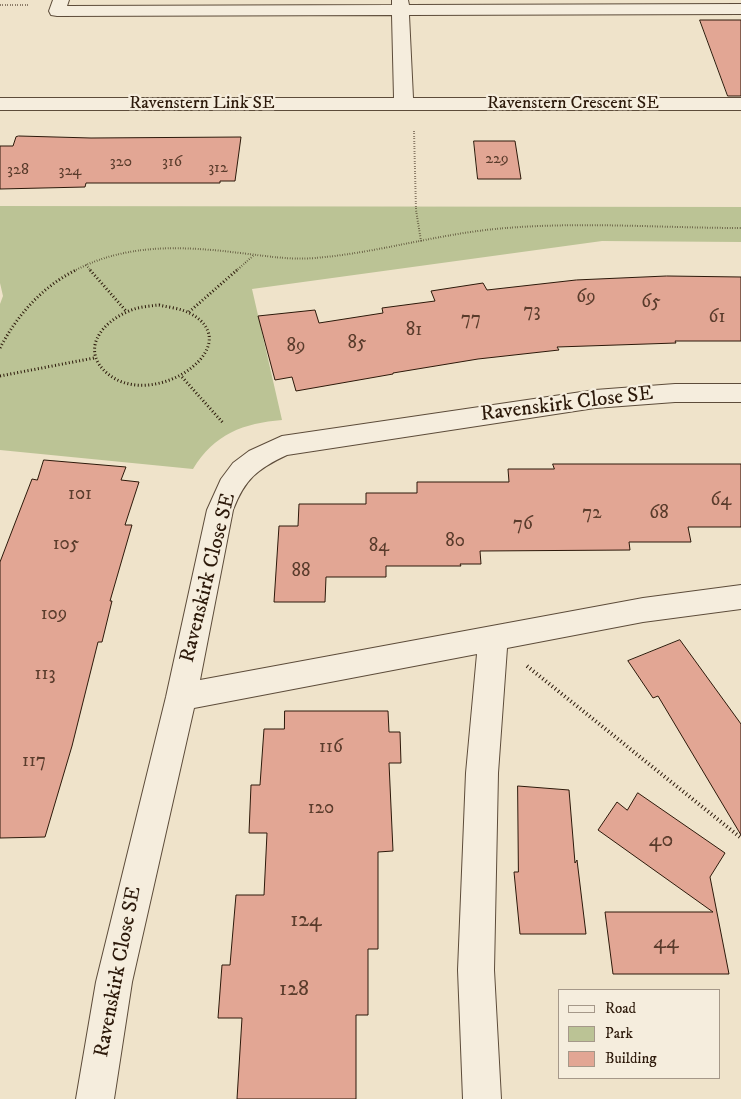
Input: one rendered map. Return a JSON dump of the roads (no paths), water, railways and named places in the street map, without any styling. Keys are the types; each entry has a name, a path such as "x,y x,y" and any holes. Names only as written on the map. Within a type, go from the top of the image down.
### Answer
{"street":[{"path":"61,0 57,12 400,5 741,9"},
{"path":"400,5 404,104"},
{"name":"Ravenstern Link SE","path":"0,104 404,104"},
{"name":"Ravenstern Crescent SE","path":"404,104 741,104"},
{"name":"Ravenskirk Close SE","path":"95,1099 114,982 181,697 220,510 228,487 240,471 256,458 282,446 595,399 675,393 741,393"},
{"path":"181,697 643,610 741,597"},
{"path":"482,1099 476,970 482,773 493,638"}]}
